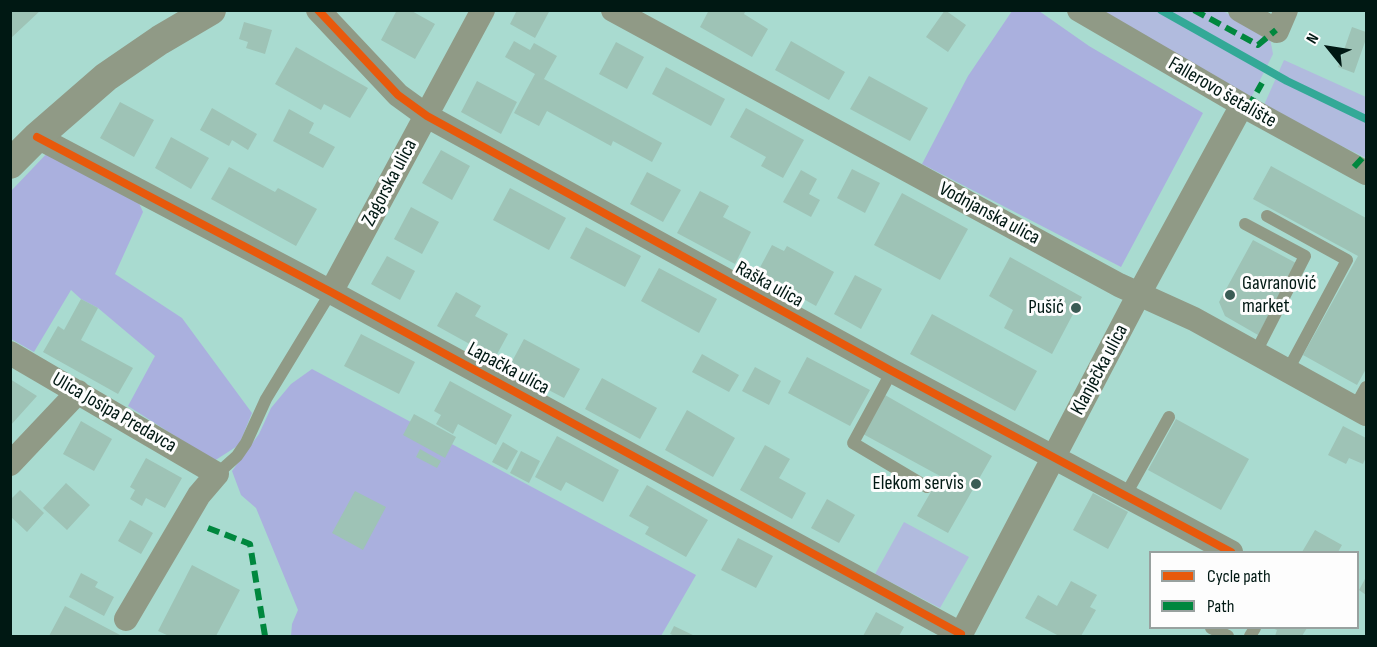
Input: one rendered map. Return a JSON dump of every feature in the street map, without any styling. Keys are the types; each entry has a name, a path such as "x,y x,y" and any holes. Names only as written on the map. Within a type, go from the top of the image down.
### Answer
{"street":[{"path":"10,164 37,137 106,77 160,40 211,10"},
{"name":"Raška ulica","path":"318,10 398,95 427,116 1125,496 1204,546 1226,551"},
{"name":"Zagorska ulica","path":"331,292 483,10"},
{"name":"Vodnjanska ulica","path":"613,10 1139,294 1194,318 1288,370 1363,403"},
{"name":"Fallerovo šetalište","path":"1079,10 1242,105 1366,173"},
{"path":"1240,10 1282,21"},
{"name":"Klanječka ulica","path":"961,635 1139,294 1242,105"},
{"name":"Lapačka ulica","path":"37,137 331,292 961,635"},
{"name":"Ulica Josipa Predavca","path":"10,353 217,474"},
{"path":"10,464 78,392"},
{"path":"126,619 199,495 217,474"}],"lane":[{"path":"1267,216 1347,260 1288,370"},
{"path":"1245,224 1305,256 1256,352"},
{"path":"217,474 237,456 266,399 331,292"},
{"path":"892,370 853,443 927,487"},
{"path":"1125,496 1169,417"},
{"path":"1214,629 1228,636"}],"shaded area":[{"path":"1012,11 1039,11 1089,46 1203,113 1121,267 922,164 968,76"},
{"path":"1101,11 1223,11 1270,38 1273,54 1251,98"},
{"path":"1284,60 1366,97 1366,158 1264,105"},
{"path":"52,148 135,194 143,212 115,274 182,318 252,413 239,445 214,461 128,406 155,356 98,308 81,299 71,290 34,352 11,339 11,191"},
{"path":"312,369 696,575 661,636 291,636 292,624 298,610 256,508 241,495 232,471 259,434 271,408 291,384"},
{"path":"904,522 969,557 940,608 875,574"}],"building":[{"path":"10,10 41,10 10,39"},
{"path":"397,10 410,10 435,24 415,59 381,40"},
{"path":"517,10 550,10 535,38 510,24"},
{"path":"709,10 746,10 744,14 768,29 752,57 700,27"},
{"path":"945,10 966,25 948,52 926,37"},
{"path":"244,22 272,30 265,54 246,48 248,42 239,39"},
{"path":"1352,27 1366,32 1366,39 1354,73 1338,67"},
{"path":"514,41 530,50 534,43 557,56 544,79 662,143 652,162 613,141 611,146 547,111 539,126 514,113 535,74 505,57"},
{"path":"791,41 845,72 829,100 775,70"},
{"path":"616,42 644,57 627,89 599,74"},
{"path":"296,47 368,88 350,118 324,104 321,110 275,84"},
{"path":"666,67 725,99 711,126 652,94"},
{"path":"869,76 928,108 910,141 850,109"},
{"path":"477,81 517,102 501,134 461,112"},
{"path":"120,102 154,120 134,157 100,138"},
{"path":"212,108 257,134 248,150 232,140 229,146 200,130"},
{"path":"746,108 804,140 783,178 761,166 766,157 730,137"},
{"path":"289,109 314,123 309,133 335,147 323,168 273,141"},
{"path":"171,137 209,158 191,189 155,168"},
{"path":"441,150 470,166 452,200 422,183"},
{"path":"1271,166 1366,218 1366,369 1357,385 1303,355 1358,256 1253,199"},
{"path":"229,167 275,192 278,188 317,209 296,246 211,199"},
{"path":"852,169 880,183 865,213 837,198"},
{"path":"801,170 817,179 809,194 820,200 811,217 783,202"},
{"path":"647,172 681,190 663,222 630,204"},
{"path":"510,188 566,218 549,250 493,220"},
{"path":"700,191 729,206 723,217 751,232 735,264 677,233"},
{"path":"902,193 968,229 940,280 874,245"},
{"path":"411,207 439,222 422,254 394,239"},
{"path":"586,227 641,256 625,287 570,258"},
{"path":"1253,240 1296,263 1258,335 1225,316 1219,302"},
{"path":"772,245 784,251 787,246 834,272 816,306 757,273"},
{"path":"387,256 415,271 400,300 371,284"},
{"path":"1010,257 1082,297 1052,354 1004,328 1013,310 989,296"},
{"path":"659,268 717,299 699,333 641,301"},
{"path":"855,275 882,289 861,329 834,314"},
{"path":"456,292 481,306 475,316 508,334 495,358 437,326"},
{"path":"81,299 98,308 81,340 133,368 118,394 43,352 58,326 64,330"},
{"path":"932,314 1037,371 1015,411 910,354"},
{"path":"361,334 415,362 399,394 344,366"},
{"path":"524,339 580,369 564,398 508,369"},
{"path":"702,354 739,375 729,392 692,372"},
{"path":"807,357 870,390 850,426 788,393"},
{"path":"755,367 781,381 769,405 742,391"},
{"path":"602,378 657,408 640,439 585,409"},
{"path":"10,379 37,396 10,426"},
{"path":"450,381 512,415 496,445 458,424 453,434 436,424 441,415 434,411"},
{"path":"885,395 992,456 948,533 917,516 940,476 863,434"},
{"path":"687,410 735,438 713,477 665,450"},
{"path":"414,414 456,437 445,458 403,435"},
{"path":"1176,419 1249,459 1221,510 1148,470"},
{"path":"81,421 112,439 94,471 63,454"},
{"path":"1343,426 1366,438 1366,457 1363,464 1349,458 1346,464 1328,455"},
{"path":"557,436 619,470 603,502 566,482 561,491 535,477"},
{"path":"503,442 518,451 507,470 492,462"},
{"path":"765,445 790,459 779,478 806,493 792,519 740,490"},
{"path":"420,449 441,461 437,468 416,457"},
{"path":"521,451 540,461 529,483 510,473"},
{"path":"146,458 182,478 165,508 146,498 142,506 130,499 135,490 130,487"},
{"path":"66,483 90,505 67,530 43,508"},
{"path":"647,485 708,520 686,557 645,534 649,527 629,516"},
{"path":"20,490 44,513 27,532 10,516 10,500"},
{"path":"355,491 386,507 363,550 332,533"},
{"path":"1093,493 1128,512 1108,549 1073,530"},
{"path":"827,499 855,515 839,543 811,528"},
{"path":"130,520 153,533 141,554 118,541"},
{"path":"1315,530 1342,545 1339,551 1303,551"},
{"path":"738,538 773,556 756,588 721,570"},
{"path":"192,565 240,590 216,636 169,636 158,631"},
{"path":"81,573 98,582 95,587 114,597 104,616 69,597"},
{"path":"1366,577 1366,595 1359,590"},
{"path":"1071,581 1097,595 1090,607 1096,610 1081,636 1059,636 1025,618 1038,595 1057,606"},
{"path":"65,606 122,636 49,636"},
{"path":"876,612 904,627 899,636 863,636"},
{"path":"674,626 695,636 670,634"},
{"path":"1274,629 1306,629 1302,636 1275,636 1277,630"}],"waterway":[{"path":"1161,10 1287,81 1366,119"}],"marked path":[{"path":"1194,10 1258,45 1276,30"},
{"path":"1248,108 1262,83"},
{"path":"1354,167 1366,154"},
{"path":"208,528 250,544 265,636"}],"cycle path":[{"path":"318,10 398,95 427,116 892,371 1229,551"},
{"path":"37,137 331,292 961,634 960,636"}],"place":[{"name":"Gavranović market","path":"1230,295"},
{"name":"Pušić","path":"1076,308"},
{"name":"Elekom servis","path":"976,484"}]}
